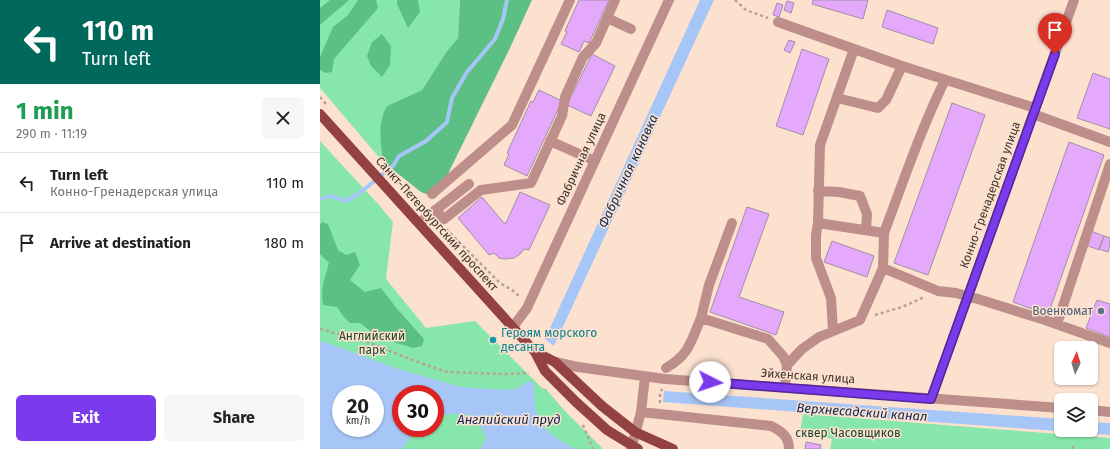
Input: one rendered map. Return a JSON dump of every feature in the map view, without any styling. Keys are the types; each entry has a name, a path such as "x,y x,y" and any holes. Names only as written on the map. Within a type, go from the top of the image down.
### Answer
{"main road":[{"name":"Санкт-Петербургский проспект","path":"320,114 535,352 545,371 607,430 634,448"},
{"name":"Санкт-Петербургский проспект","path":"535,352 554,362 602,406 635,432 673,449"}],"street":[{"path":"432,194 512,124 570,0"},
{"path":"435,210 444,219 480,190 531,183 562,116 565,98 583,57 596,43 615,0"},
{"name":"Фабричная улица","path":"512,327 527,308 669,0"},
{"name":"Конно-Гренадерская улица","path":"931,399 1074,0"},
{"path":"607,18 631,30"},
{"path":"778,22 1034,111 1110,142"},
{"path":"833,331 831,298 816,258 820,145 854,49"},
{"path":"837,98 878,108 886,100 902,66"},
{"path":"787,365 802,349 819,337 860,320 882,268 884,233 936,97 944,80"},
{"path":"550,141 594,161"},
{"path":"1057,324 1110,164"},
{"path":"419,223 469,184"},
{"path":"818,192 839,192 860,196 867,214 866,230"},
{"path":"666,368 674,364 687,351 701,318 709,285 732,223"},
{"path":"818,223 884,233"},
{"path":"882,268 938,291 968,296 1057,324 1110,343"},
{"path":"701,318 768,339 783,356 787,365 786,388"},
{"name":"Эйхенская улица","path":"554,362 646,377 1054,408"},
{"path":"634,448 635,432 641,412 646,377"},
{"path":"1098,411 1110,412"},
{"path":"641,412 771,426 784,433 789,449"}],"path":[{"path":"735,0 746,10 778,22"},
{"path":"444,228 500,283 512,290 521,298"},
{"path":"860,320 902,307 938,291"},
{"path":"320,329 367,342 447,372 506,374 530,373"},
{"path":"582,422 593,449"}],"green space":[{"path":"320,0 460,0 458,38 447,51 422,90 387,106 381,126 383,162 320,88"},
{"path":"330,0 349,0 320,25 320,8"},
{"path":"358,0 376,0 378,8 334,59 332,72 326,73 320,70 320,57 333,27 348,15"},
{"path":"397,0 418,0 420,12 408,28 397,4"},
{"path":"460,0 532,0 436,198 421,192 383,162 381,126 387,106 422,90 447,51 458,38"},
{"path":"382,34 391,46 390,65 382,77 371,66 367,56 372,42"},
{"name":"Английский парк","path":"320,141 393,222 386,279 426,328 475,321 542,388 546,389 564,410 603,449 320,449"},
{"path":"322,222 328,224 338,250 346,255 355,252 360,265 350,280 365,292 381,288 424,339 422,346 413,348 393,342 373,333 360,323 350,323 337,307 323,305 323,289 329,263 320,254 320,225"},
{"name":"сквер Часовщиков","path":"803,414 1054,434 1054,437 1110,438 1110,449 830,449 832,439 800,432"}],"water":[{"name":"Фабричная канавка","path":"700,0 714,0 554,346 545,339"},
{"name":"Английский пруд","path":"320,341 395,368 461,387 505,390 518,388 529,381 533,382 535,404 539,420 555,437 575,449 480,449 486,439 480,426 473,418 467,415 458,414 444,416 444,385 392,385 392,437 410,437 402,449 320,449"},
{"name":"Верхнесадский канал","path":"664,391 1054,419 1054,431 663,402"},
{"path":"1098,422 1110,423 1110,435 1098,434"}],"building":[{"path":"579,0 609,0 589,43 584,41 579,52 561,44 567,32 565,31"},
{"path":"813,0 868,0 863,19 812,4"},
{"path":"787,1 794,3 791,13 784,10"},
{"path":"777,3 783,5 779,17 773,15"},
{"path":"887,10 938,28 933,44 882,27"},
{"path":"789,40 795,42 790,53 784,50"},
{"path":"802,49 829,59 803,135 776,126"},
{"path":"592,54 615,66 591,116 567,105"},
{"path":"1093,73 1110,79 1110,129 1077,118"},
{"path":"539,90 562,101 527,176 504,165 509,154 507,153 531,101 533,102"},
{"path":"952,103 985,115 928,275 894,263"},
{"name":"Военкомат","path":"1069,142 1104,155 1048,315 1013,302"},
{"path":"520,192 550,205 529,250 524,249 514,258 499,258 494,253 489,255 458,218 482,197 504,223 506,223"},
{"path":"747,207 769,214 739,297 784,312 776,335 710,312"},
{"path":"1091,231 1104,236 1099,250 1086,245"},
{"path":"1104,236 1110,238 1108,252 1099,249"},
{"path":"832,241 874,256 867,277 824,262"},
{"name":"Военкомат","path":"1097,300 1110,304 1110,337 1086,328"},
{"path":"806,442 821,445 820,449 805,449"}],"waterway":[{"path":"320,199 331,196 346,201 357,195 393,166 399,156 426,141 447,122 452,98 467,72 495,39 503,19 507,0"}],"place":[{"name":"Военкомат","path":"1101,311"},
{"name":"Героям морского десанта","path":"493,340"}],"route":[{"path":"710,382 931,399 1055,54"}]}
